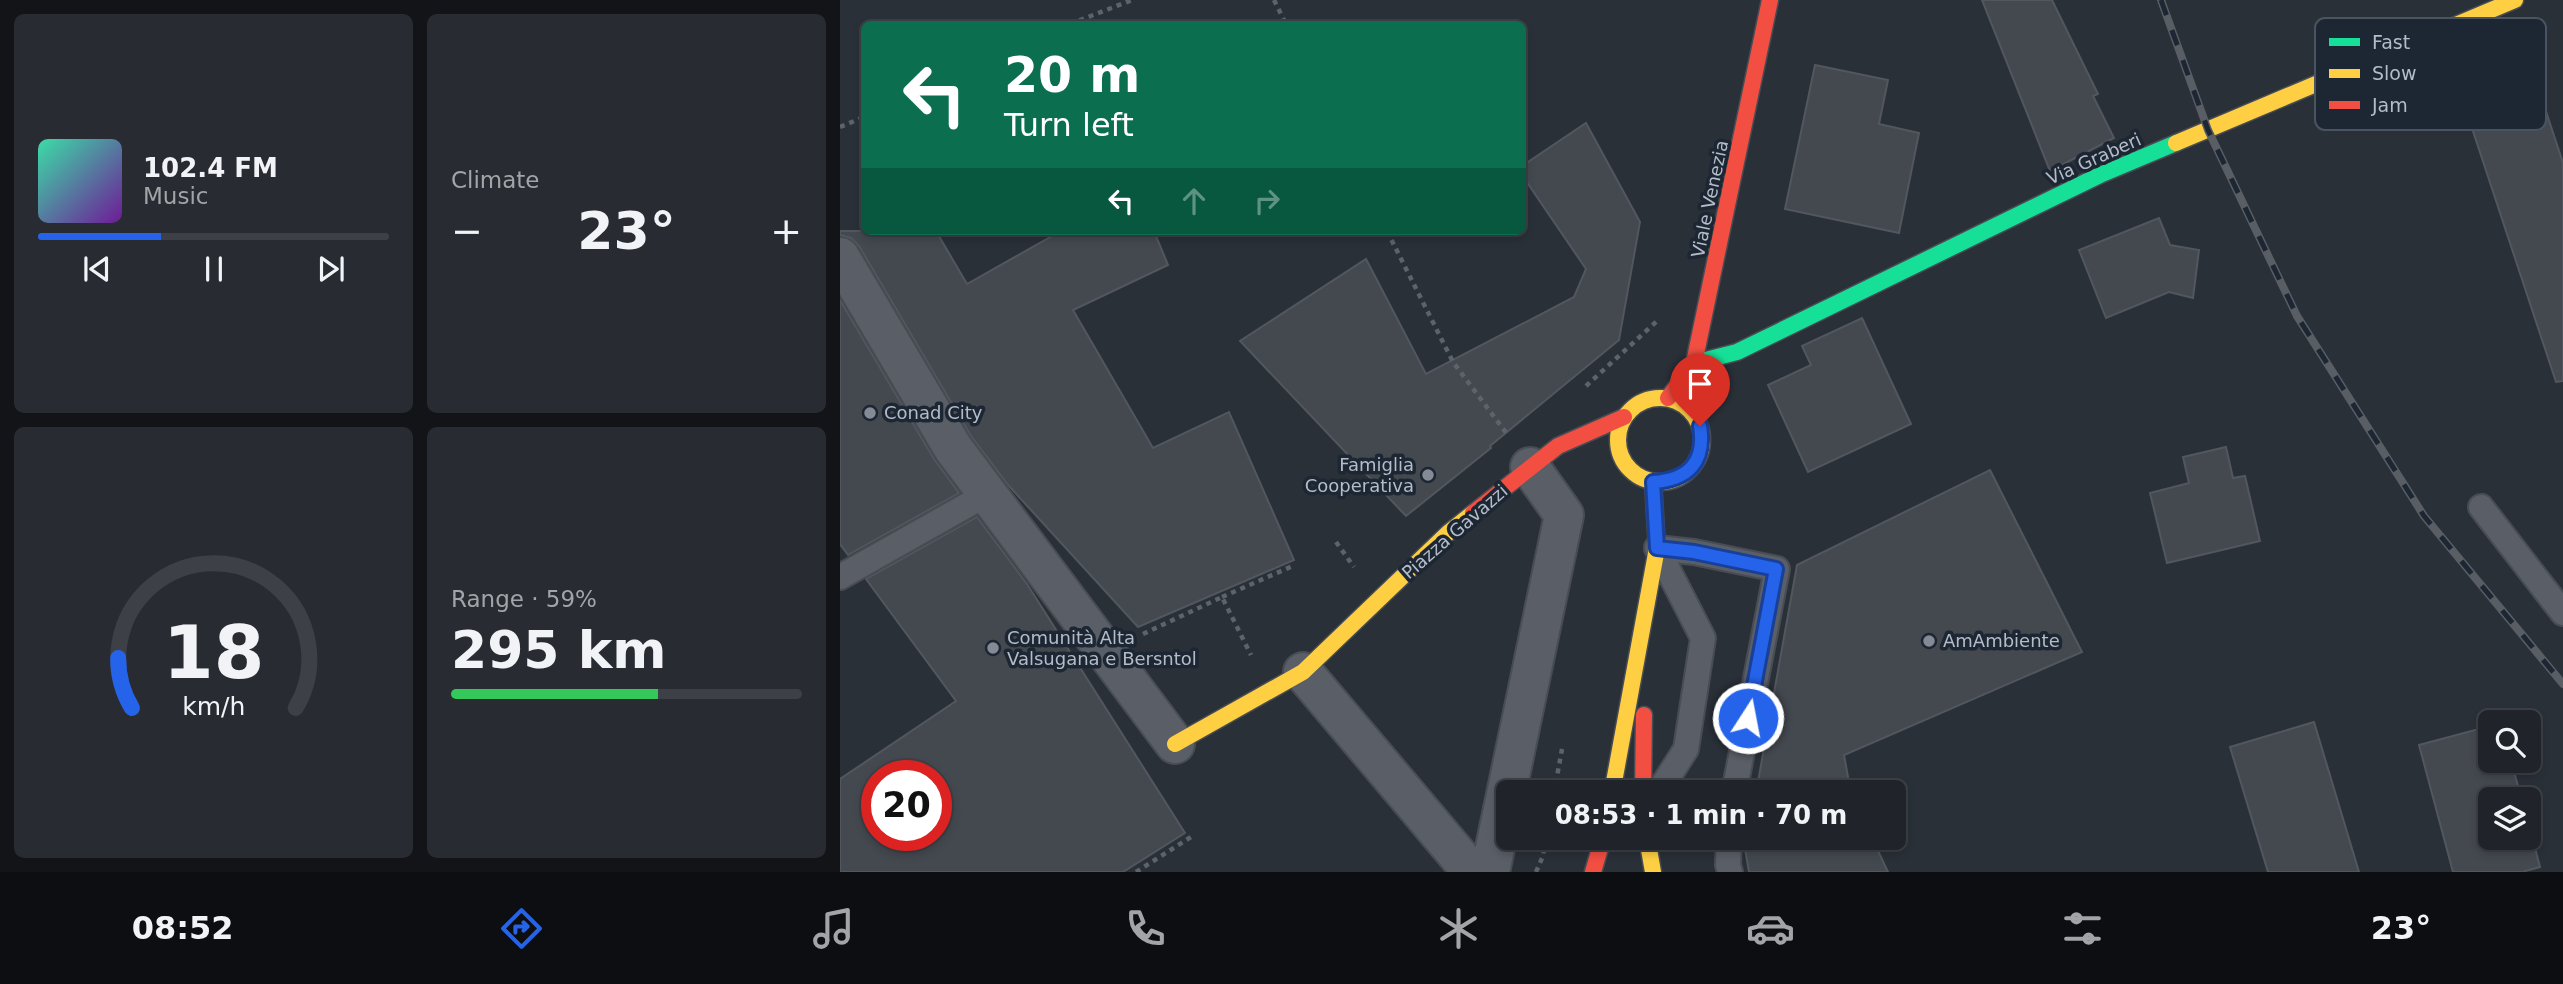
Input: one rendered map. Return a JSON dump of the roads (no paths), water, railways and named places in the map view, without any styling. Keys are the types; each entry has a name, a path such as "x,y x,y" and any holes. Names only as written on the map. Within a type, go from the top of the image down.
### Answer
{"street":[{"name":"Viale Venezia","path":"1668,398 1694,363 1770,0"},
{"name":"Via Graberi","path":"2472,18 2515,0"},
{"name":"Via Graberi","path":"1694,363 1737,352 2100,175 2315,84"},
{"path":"840,257 953,448 1175,744"},
{"path":"1668,398 1682,404 1693,414 1700,426 1702,440 1699,455 1687,472 1668,482 1653,482 1640,478 1629,469 1621,457 1617,443 1619,429 1624,417 1633,407 1644,401 1668,398"},
{"name":"Piazza Gavazzi","path":"1175,744 1303,672 1448,533 1530,467 1558,446 1624,417"},
{"path":"1490,872 1564,514 1530,467"},
{"path":"1614,780 1657,548 1653,482"},
{"path":"1643,780 1644,622"},
{"path":"1303,672 1472,872"},
{"path":"1593,872 1599,850"},
{"path":"1649,850 1653,872"}],"lane":[{"path":"840,577 987,494"},
{"path":"2481,507 2563,613"},
{"path":"1657,548 1703,638 1686,749 1666,780"},
{"path":"1657,548 1694,552 1776,569 1736,780"},
{"path":"1729,850 1730,872"}],"railway":[{"path":"2161,0 2208,130 2297,316 2424,516 2563,684"}],"place":[{"name":"Conad City","path":"870,413"},
{"name":"Famiglia Cooperativa","path":"1428,475"},
{"name":"AmAmbiente","path":"1929,641"},
{"name":"Comunità Alta Valsugana e Bersntol","path":"993,648"}]}
